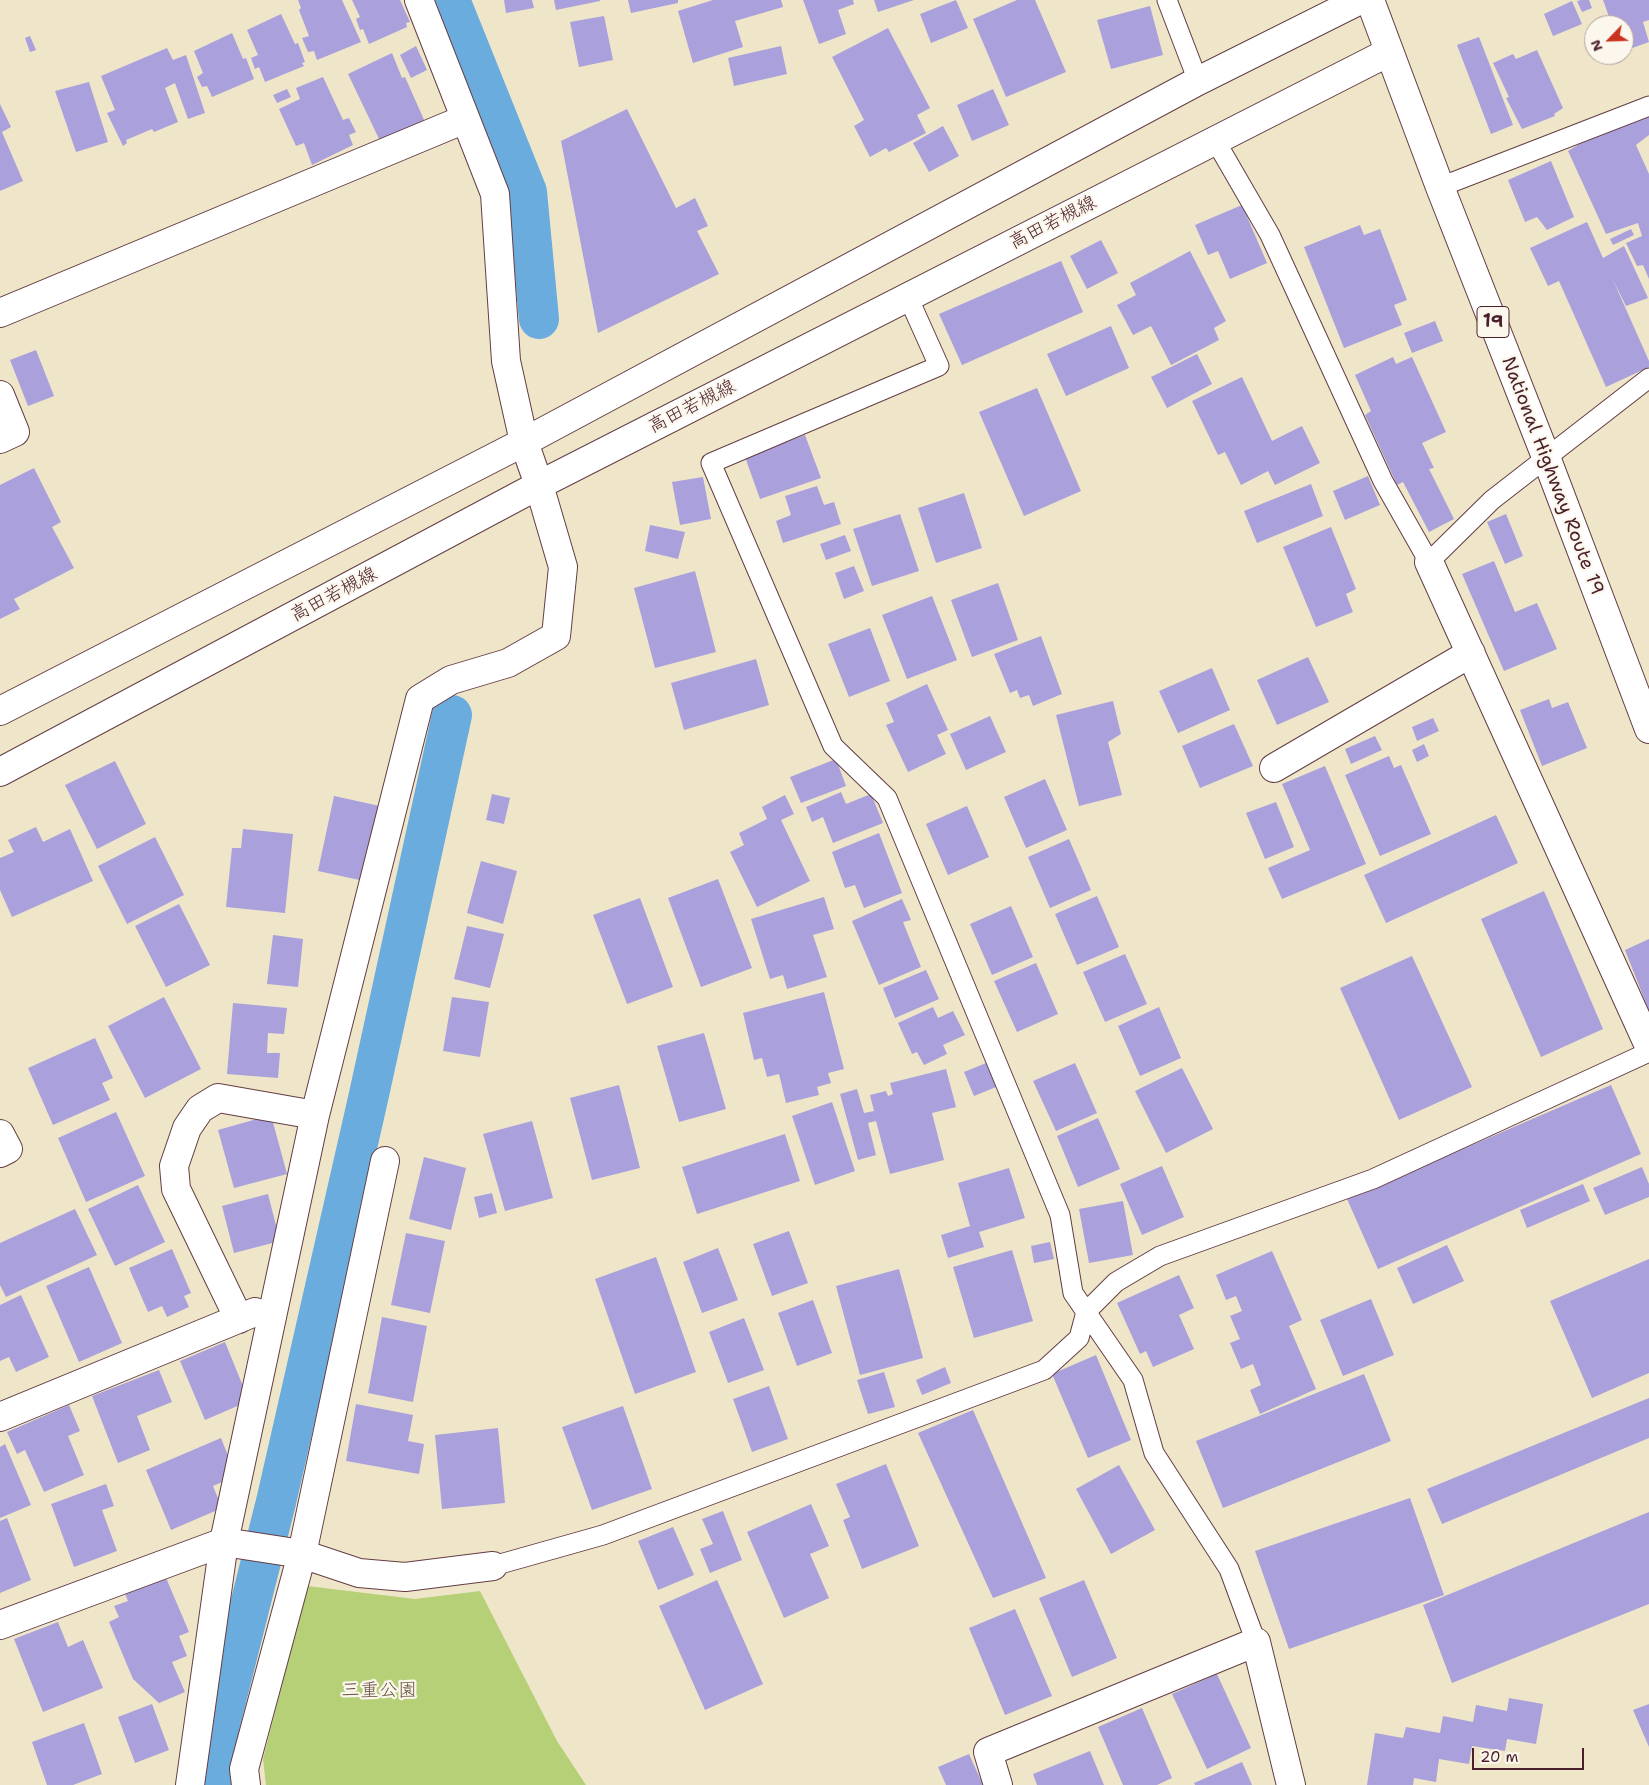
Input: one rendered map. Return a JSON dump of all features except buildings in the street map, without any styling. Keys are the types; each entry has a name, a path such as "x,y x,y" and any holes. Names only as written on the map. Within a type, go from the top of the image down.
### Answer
{"main road":[{"path":"190,1785 224,1542 315,1115 420,699 451,680 508,663 556,636 563,567 539,485 524,442 506,361 495,194 419,0"},
{"path":"0,711 524,442 1198,81 1360,0"},
{"name":"National Highway Route 19","path":"1370,0 1649,729"},
{"name":"高田若槻線","path":"0,772 539,485 1389,52"},
{"path":"0,313 465,119"},
{"path":"0,395 15,432 0,439"},
{"path":"1429,562 1649,1046"},
{"path":"1274,768 1471,653"},
{"path":"240,1318 176,1189 174,1166 187,1128 200,1109 218,1098 315,1115"},
{"path":"0,1134 8,1149 0,1153"},
{"path":"246,1785 244,1769 302,1554 385,1161"},
{"path":"0,1418 275,1304"},
{"path":"0,1625 224,1542 302,1554 359,1573 405,1577 493,1566"},
{"path":"998,1785 988,1752 1256,1642 1291,1785"}],"lane":[{"path":"1167,0 1198,81"},
{"path":"1440,187 1649,106"},
{"path":"1215,140 1270,235 1383,481 1429,562 1492,500 1649,378"},
{"path":"908,297 939,366 711,463 834,746 887,798 1060,1215 1073,1293 1133,1380 1154,1453 1229,1569 1256,1642"},
{"path":"493,1566 603,1535 1044,1370 1079,1338 1086,1312 1116,1282 1160,1256 1373,1179 1649,1052"}],"green space":[{"name":"三重公園","path":"307,1586 415,1599 480,1591 557,1741 586,1785 266,1785 263,1759"}],"waterway":[{"path":"450,0 527,192 539,319"},
{"path":"221,1785 219,1728 276,1502 368,1099 452,715"}]}
